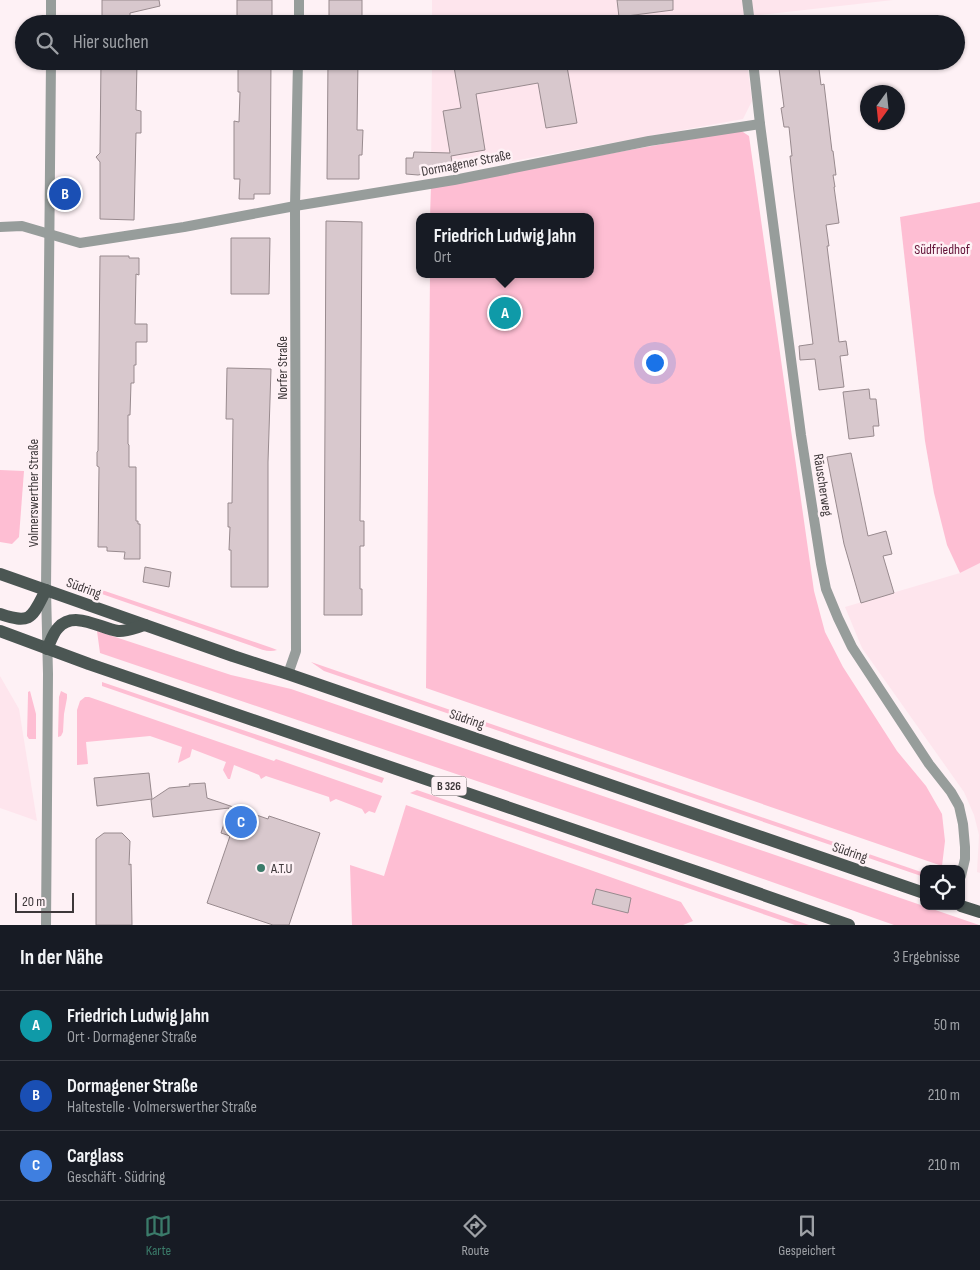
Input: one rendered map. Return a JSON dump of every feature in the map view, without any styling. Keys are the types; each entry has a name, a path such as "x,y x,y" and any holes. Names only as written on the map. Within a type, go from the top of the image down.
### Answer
{"main road":[{"name":"Südring","path":"0,574 920,892"},
{"path":"0,614 19,619 26,618 35,610 46,590"},
{"path":"47,649 57,628 72,620 85,621 120,631 146,625"},
{"name":"B 326","path":"0,631 47,649 849,925"},
{"path":"965,907 980,912"}],"street":[{"path":"51,0 51,15"},
{"path":"299,0 299,15"},
{"path":"747,0 749,15"},
{"name":"Volmerswerther Straße","path":"46,925 46,590 50,70"},
{"name":"Norfer Straße","path":"288,674 296,651 295,206 298,70"},
{"name":"Räuscherweg","path":"754,70 801,435 826,589 852,647 959,806 965,847 963,865"},
{"name":"Dormagener Straße","path":"0,227 22,226 80,243 454,180 649,141 760,124"}],"shaded area":[{"path":"432,0 893,0 759,15 432,15"},
{"path":"432,70 748,70 752,101 743,119 431,176"},
{"path":"980,563 980,873 977,872 979,835 974,815 964,792 862,648 845,607 960,573"},
{"path":"0,676 19,709 37,821 0,808"}],"green space":[{"path":"740,130 749,136 814,591 825,632 843,667 897,751 926,786 942,814 945,841 942,865 426,688 430,278 594,278 594,213 430,213 431,186"},
{"name":"Südfriedhof","path":"980,202 980,563 960,573 947,545 934,493 925,441 900,217"},
{"path":"0,470 24,471 19,537 12,544 0,542"},
{"path":"99,589 277,650 268,651 258,648 99,593 97,592"},
{"path":"97,631 231,675 291,689 920,905 920,910 935,910 979,925 894,925 715,862 100,653"},
{"path":"311,662 920,872 920,876 324,671"},
{"path":"102,682 384,778 382,783 102,686"},
{"path":"30,691 36,714 36,739 29,739 27,736 28,692"},
{"path":"61,691 67,694 67,698 63,732 58,737 59,697"},
{"path":"85,697 274,761 276,759 382,796 375,813 369,811 365,814 362,809 336,799 330,802 329,797 266,776 261,779 259,775 234,765 230,779 228,779 223,770 226,762 192,749 190,757 178,763 182,747 150,736 86,742 88,764 77,765 77,710 80,701"},
{"path":"417,790 809,925 795,925 410,793"},
{"path":"406,805 681,902 693,921 683,925 352,925 350,865 384,876"}],"building":[{"path":"102,0 159,0 160,6 130,13 130,15 102,15"},
{"path":"237,0 272,0 272,15 237,15"},
{"path":"329,0 362,0 362,15 329,15"},
{"path":"617,0 673,0 673,10 619,15"},
{"path":"101,70 137,70 136,110 141,111 141,133 136,133 134,220 100,219 100,162 96,157 100,153"},
{"path":"238,70 271,70 270,194 254,194 254,199 239,199 240,179 234,179 234,121 239,122 240,92 238,92"},
{"path":"328,70 358,70 357,130 363,130 362,155 359,155 359,179 327,179"},
{"path":"455,70 568,70 577,123 546,128 538,83 476,94 485,150 451,156 453,168 418,175 406,174 406,158 413,158 414,152 450,153 443,111 461,108"},
{"path":"779,70 819,70 821,85 824,84 836,175 833,175 839,223 826,225 839,342 846,341 848,355 840,356 844,387 819,390 815,359 800,360 799,346 813,344 790,156 792,156 789,127 784,127 781,108 784,107"},
{"path":"326,221 362,222 360,521 364,521 364,546 360,546 360,589 362,589 362,615 324,615"},
{"path":"231,238 270,238 269,294 231,294"},
{"path":"100,256 139,258 139,275 136,274 135,324 147,324 147,342 136,342 136,365 134,365 134,383 131,383 130,415 128,415 128,444 129,467 136,467 136,521 140,524 140,559 124,559 125,552 107,551 107,547 98,547 99,467 97,466 97,452"},
{"path":"227,368 271,369 268,462 268,587 231,587 228,503 232,503 233,419 226,419"},
{"path":"869,389 870,399 876,399 879,426 873,426 874,436 849,439 843,392"},
{"path":"851,453 868,536 886,531 892,554 883,556 894,593 861,603 844,544 827,457"},
{"path":"145,567 171,572 169,587 143,582"},
{"path":"149,773 152,799 97,806 94,778"},
{"path":"205,783 207,798 268,819 269,816 320,833 289,925 273,925 207,903 230,836 221,833 229,808 153,817 151,800 169,788"},
{"path":"104,833 122,833 130,841 129,865 131,864 132,925 96,925 96,839"},
{"path":"596,889 631,898 628,913 592,904"}],"place":[{"name":"Dormagener Straße","path":"65,194"},
{"name":"Friedrich Ludwig Jahn","path":"505,313"},
{"name":"Carglass","path":"241,822"},
{"name":"A.T.U","path":"261,868"}]}
